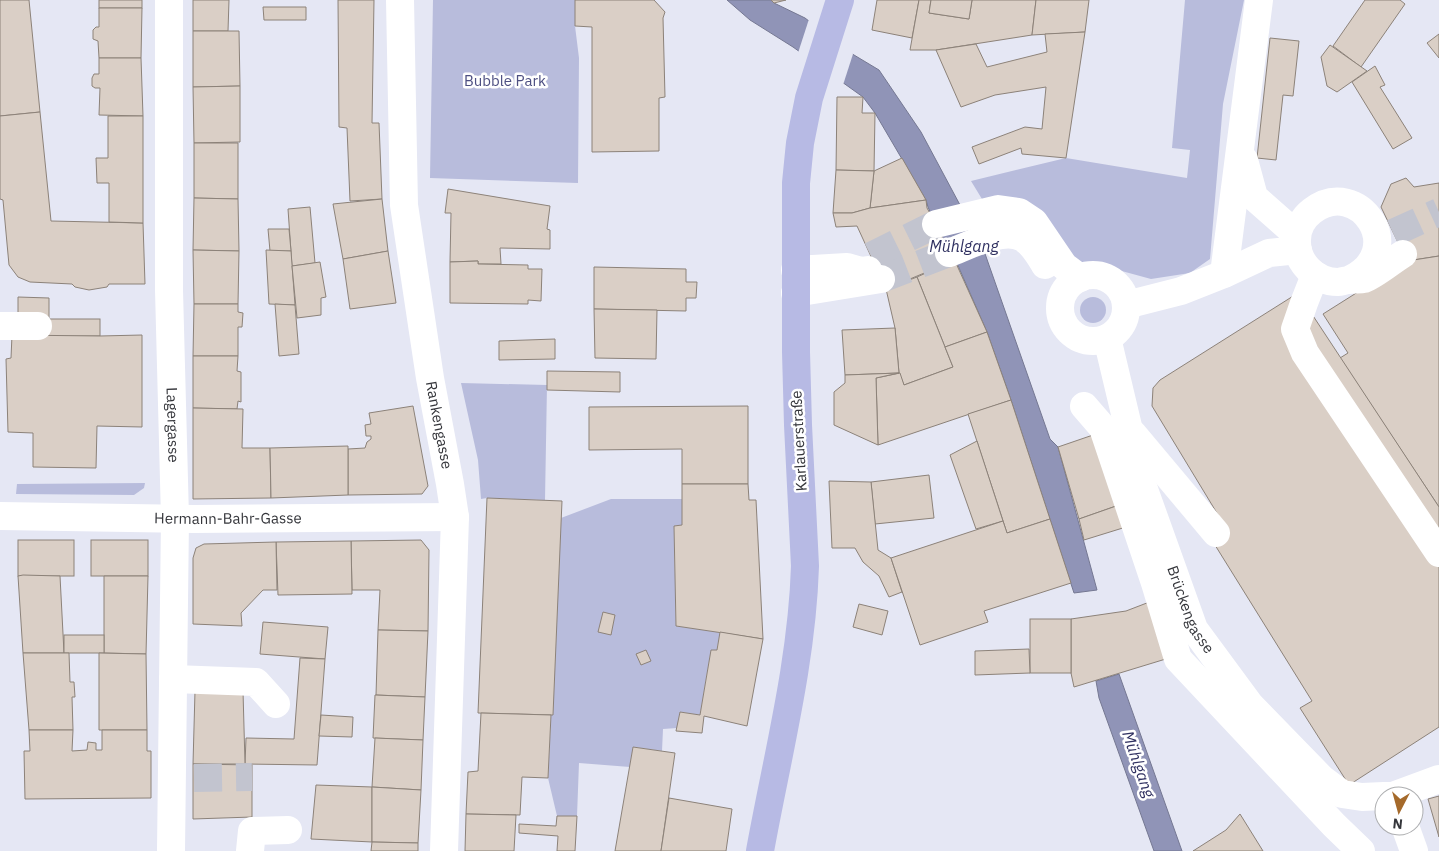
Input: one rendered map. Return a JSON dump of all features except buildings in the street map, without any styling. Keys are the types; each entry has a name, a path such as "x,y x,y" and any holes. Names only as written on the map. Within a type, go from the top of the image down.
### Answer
{"main road":[{"name":"Karlauerstraße","path":"760,851 797,661 804,588 795,281 796,183 800,143 809,98 840,0"}],"street":[{"name":"Lagergasse","path":"169,0 169,290 174,518 172,679 182,778 170,851"},
{"name":"Rankengasse","path":"400,0 404,205 430,378 450,484 454,517 444,851"},
{"path":"1224,274 1259,0"},
{"path":"1241,148 1254,197 1298,242"},
{"path":"1340,201 1358,207 1366,213 1391,242 1374,257 1360,275 1349,280 1337,282 1325,280 1307,268 1301,260 1298,242 1301,224 1308,214 1328,202 1340,201"},
{"path":"1061,301 1056,286 1036,249 1022,238 1006,235 984,239 942,238 949,235 973,214 998,209 1018,212 1034,222 1064,266 1080,278"},
{"path":"1126,305 1181,291 1298,242"},
{"path":"795,281 869,268 795,281"},
{"path":"1315,275 1295,329 1306,353 1439,553"},
{"path":"1098,276 1110,280 1119,288 1126,305 1126,312 1122,325 1113,335 1101,340 1088,341 1075,336 1065,327 1060,314 1061,301 1067,287 1080,278 1098,276"},
{"path":"0,326 38,326"},
{"name":"Brückengasse","path":"1107,338 1141,481 1194,629 1250,705 1322,779 1342,794 1374,796"},
{"name":"Brückengasse","path":"1084,406 1103,428 1155,583 1178,659 1334,825 1361,851"},
{"path":"1129,429 1216,533"},
{"name":"Hermann-Bahr-Gasse","path":"0,516 174,518 454,517"},
{"path":"172,679 256,682 276,704"},
{"path":"1420,786 1439,779"},
{"path":"250,851 252,831 288,830"},
{"path":"1409,836 1414,851"}],"green space":[{"name":"Bubble Park","path":"433,0 575,0 575,26 579,58 578,183 430,178"},
{"path":"1185,0 1244,0 1223,104 1210,259 1190,273 1151,279 1118,270 1079,266 985,204 971,181 1066,158 1187,178 1190,150 1172,148"},
{"path":"1093,297 1102,301 1106,310 1102,319 1093,323 1084,319 1080,310 1084,301"},
{"path":"461,383 547,385 545,500 481,499 478,460"},
{"path":"145,483 144,488 134,495 16,494 17,484"},
{"path":"611,499 682,499 682,525 674,526 676,626 720,632 717,650 711,650 700,715 680,712 677,728 663,729 662,751 633,747 630,767 579,763 577,816 557,816 548,778 561,518"}],"water":[{"name":"Mühlgang","path":"727,0 771,0 805,18 849,52 879,70 921,132 983,248 1050,439 1058,447 1097,590 1074,593 987,332 956,261 947,249 926,200 875,113 863,97 793,47 750,20"},
{"name":"Mühlgang","path":"1119,674 1182,851 1154,851 1099,698 1096,681"}],"pier":[{"path":"809,19 852,51 853,54 843,85 798,53"}],"tunnel":[{"path":"1393,233 1439,212"},
{"path":"871,256 936,224"},
{"path":"881,279 949,253"},
{"path":"194,778 252,777"}]}
